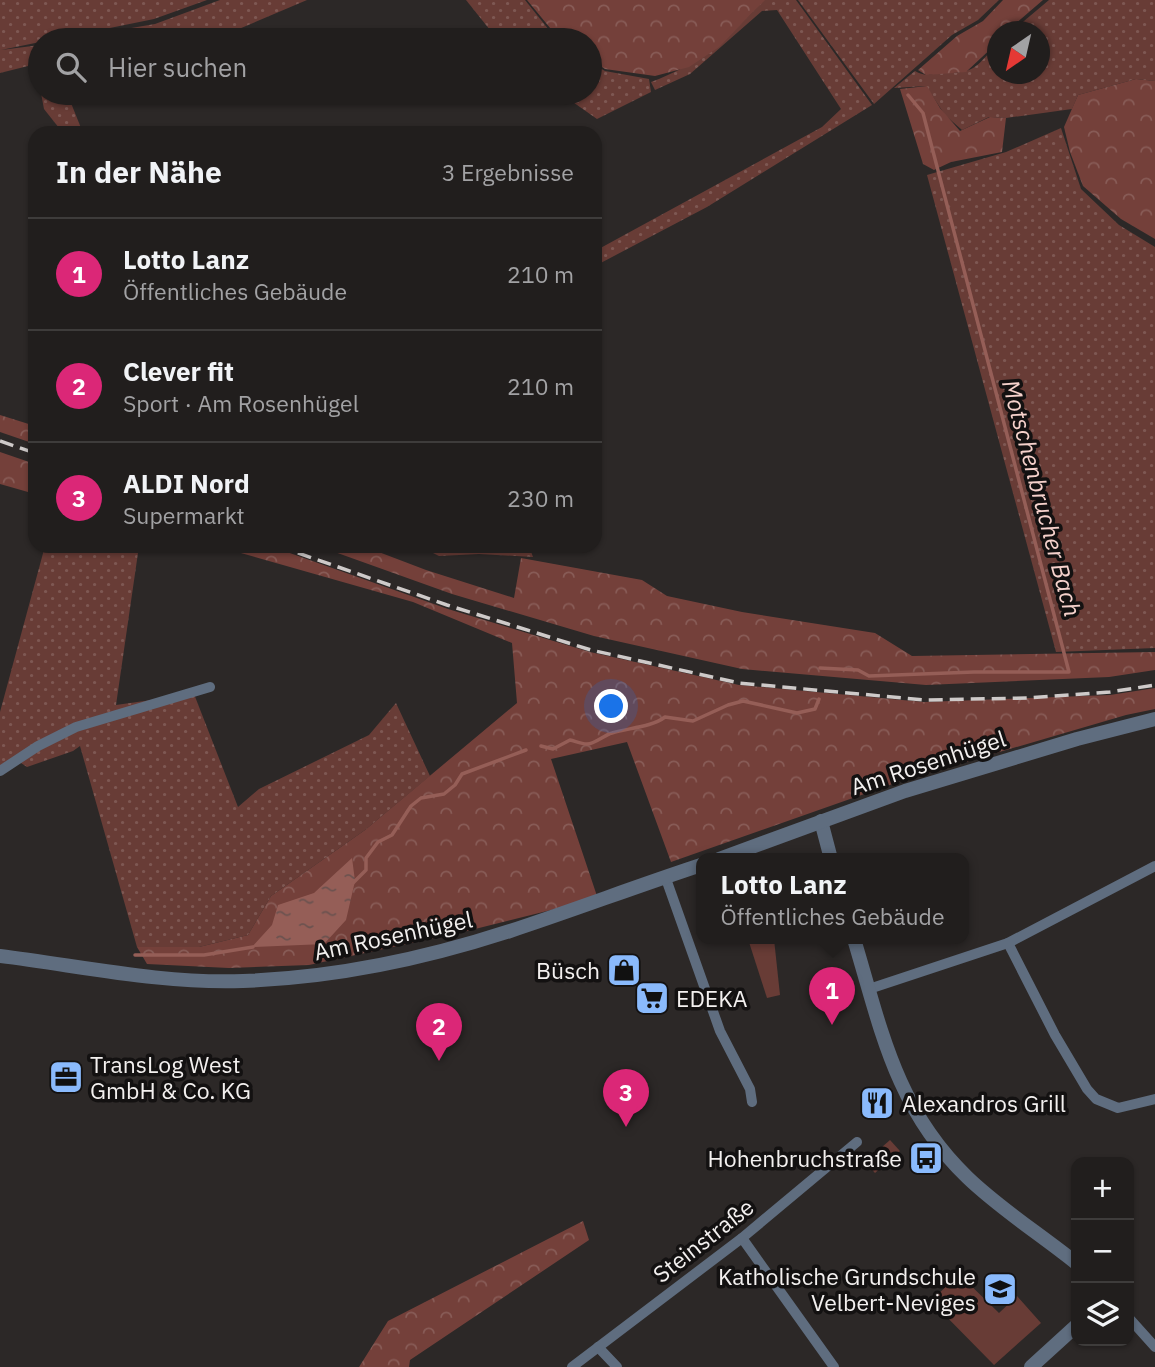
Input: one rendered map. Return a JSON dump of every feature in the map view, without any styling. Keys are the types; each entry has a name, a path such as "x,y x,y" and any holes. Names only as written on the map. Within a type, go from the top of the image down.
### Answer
{"street":[{"path":"0,771 38,746 76,727 209,687"},
{"name":"Am Rosenhügel","path":"735,853 979,768 1155,719"},
{"path":"821,821 829,853"},
{"path":"869,989 1008,943 1155,866"},
{"name":"Am Rosenhügel","path":"0,956 154,978 242,981 307,977 373,967 496,935 696,867"},
{"path":"665,876 720,1031 750,1089 752,1102"},
{"path":"1008,943 1055,1035 1087,1089 1107,1105 1118,1108 1155,1099"},
{"path":"855,944 899,1081 915,1114 940,1149 981,1190 1071,1259"},
{"name":"Steinstraße","path":"572,1367 742,1238 857,1142"},
{"path":"742,1238 834,1367"},
{"path":"1134,1324 1155,1347"},
{"path":"1031,1367 1071,1330"},
{"path":"598,1347 617,1367"}],"shaded area":[{"path":"0,0 207,0 154,19 110,28 28,28 28,44 1,50 28,47 28,66 0,73"},
{"path":"220,0 307,0 241,28 131,28 155,24"},
{"path":"466,0 525,0 547,28 488,28"},
{"path":"764,0 796,0 872,105 707,207 602,262 602,247 822,127 841,109 777,10 762,11 690,74 655,90 651,82 699,58 739,26"},
{"path":"798,0 999,0 978,20 952,35 874,104"},
{"path":"1049,0 1155,0 1155,81 1136,79 1078,95 1072,109 1006,118 989,117 962,130 945,115 926,86 894,88 915,71 928,75 961,72 973,68 987,55 987,84 1050,84 1050,21 1024,21"},
{"path":"602,69 649,79 651,92 597,119 577,105 602,105"},
{"path":"43,105 72,105 80,126 57,126"},
{"path":"1061,128 1081,189 1119,225 1155,247 1155,648 1056,652 927,175 1006,152"},
{"path":"43,553 138,553 116,705 194,694 238,807 259,789 369,735 396,703 430,776 365,830 271,896 248,935 199,947 137,947 80,746 27,767 21,763 0,767 0,712"},
{"path":"433,553 532,553 533,557 479,554 439,556"},
{"path":"750,944 775,944 780,995 767,998"},
{"path":"890,1140 900,1151 875,1173 865,1162"},
{"path":"959,1274 999,1313 1017,1296 1041,1323 994,1365 931,1301"}],"green space":[{"path":"527,0 765,0 719,47 689,67 655,76 602,67 602,28 550,28"},
{"path":"1003,0 1043,0 1019,21 987,21 987,52 966,72 926,75 918,70 957,36 983,21"},
{"path":"1136,79 1155,81 1155,239 1121,219 1083,186 1064,127 1078,95"},
{"path":"927,86 940,108 960,131 990,117 1006,118 1002,152 951,162 934,170 923,164 900,89"},
{"path":"0,415 28,424 28,442 0,432"},
{"path":"0,452 28,462 28,492 0,484"},
{"path":"241,553 290,553 448,609 590,652 739,685 924,702 1110,695 1155,688 1155,709 1126,715 904,780 671,862 627,742 551,759 597,896 467,931 309,965 229,968 147,964 137,947 199,947 248,935 271,896 365,830 517,703 512,643 413,602"},
{"path":"338,553 381,553 514,598 521,558 642,580 667,596 742,612 875,633 912,656 1155,652 1155,670 1109,677 926,685 742,669 594,636 452,594"},
{"path":"583,1221 589,1240 410,1360 409,1367 359,1367 388,1321"}],"water":[{"path":"352,858 355,881 346,920 324,944 252,947 272,925 278,905 314,893"}],"waterway":[{"name":"Motschenbrucher Bach","path":"820,668 858,670 869,676 1069,672 923,113 908,95"},
{"name":"Motschenbrucher Bach","path":"541,746 553,749 570,740 590,744 609,734 647,725 665,717 693,721 743,701 797,713 815,709 819,699"},
{"name":"Motschenbrucher Bach","path":"353,883 366,870 366,858 378,842 392,835 411,806 421,798 444,794 455,785 462,774 526,750"},
{"name":"Motschenbrucher Bach","path":"135,955 204,955 253,947"}],"railway":[{"path":"0,441 28,451"},
{"path":"298,553 447,605 591,650 739,683 925,700 1027,698 1110,692 1155,685"}],"place":[{"name":"Büsch","path":"624,970"},
{"name":"EDEKA","path":"652,998"},
{"name":"Lotto Lanz","path":"832,1025"},
{"name":"Clever fit","path":"439,1061"},
{"name":"TransLog West GmbH & Co. KG","path":"66,1077"},
{"name":"Alexandros Grill","path":"877,1103"},
{"name":"ALDI Nord","path":"626,1127"},
{"name":"Hohenbruchstraße","path":"926,1158"},
{"name":"Katholische Grundschule Velbert-Neviges","path":"1000,1289"}]}
